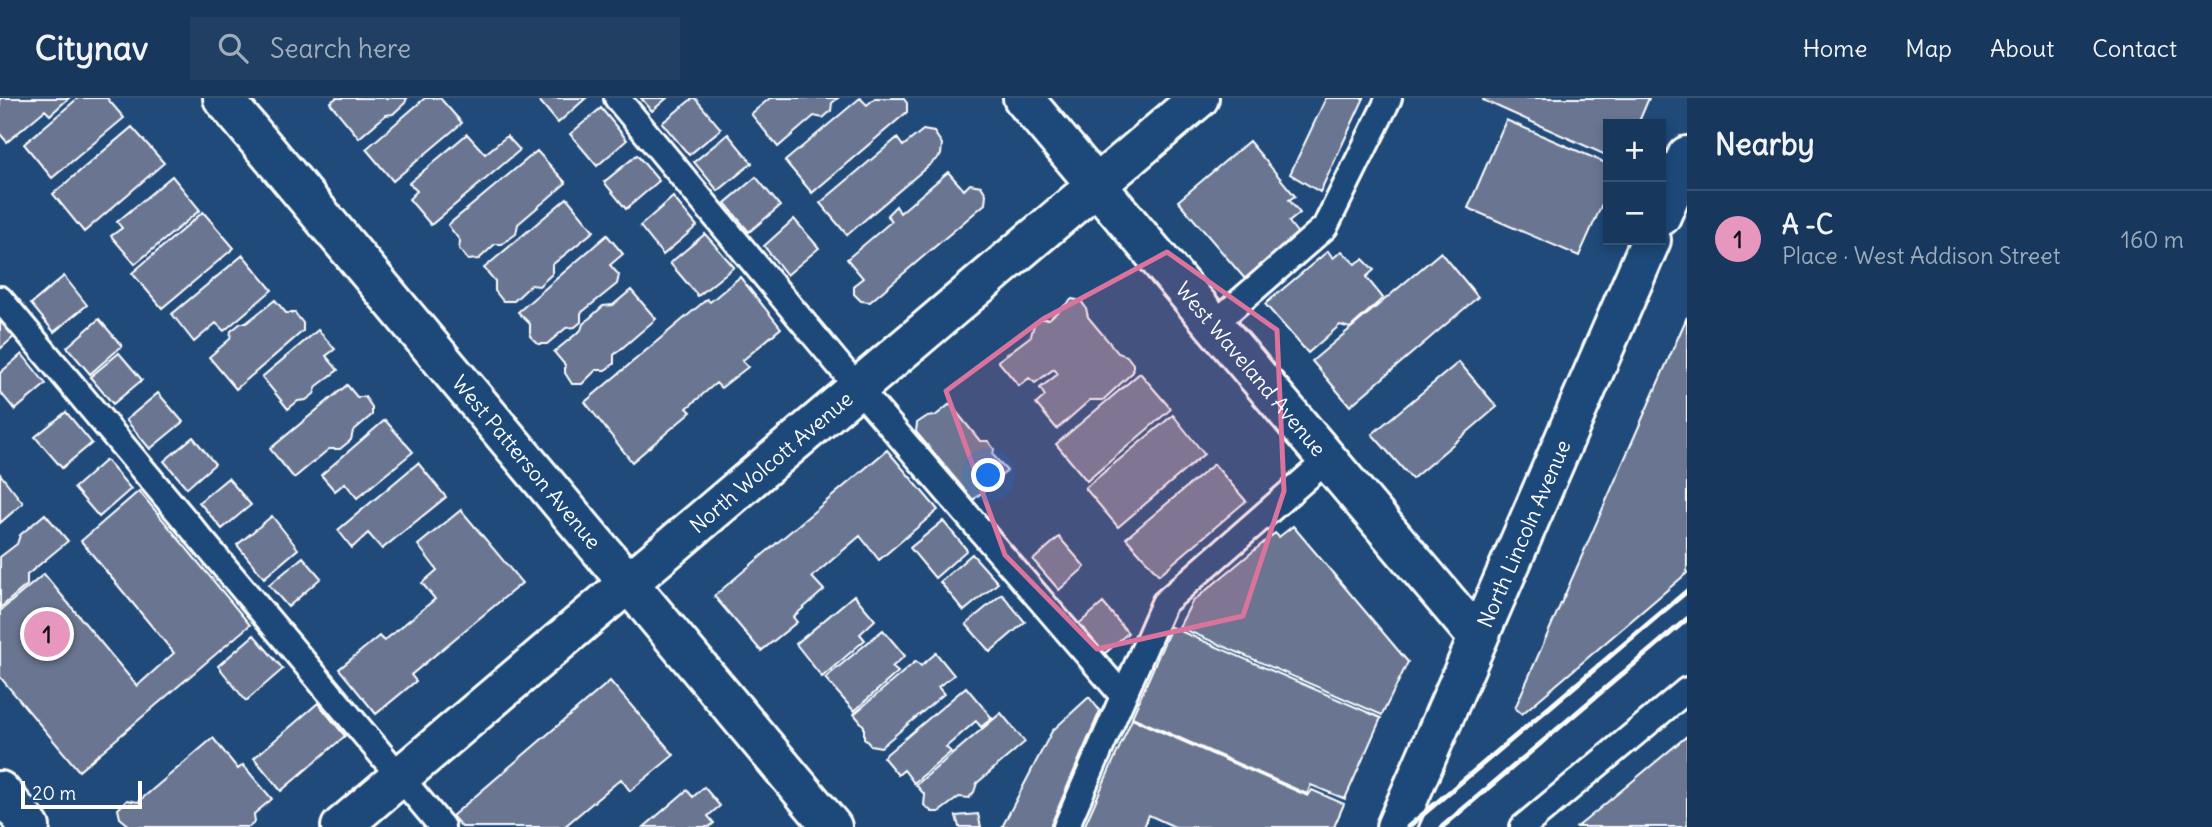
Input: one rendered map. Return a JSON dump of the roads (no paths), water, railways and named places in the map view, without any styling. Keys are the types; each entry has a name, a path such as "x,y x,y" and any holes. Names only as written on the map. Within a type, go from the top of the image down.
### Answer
{"street":[{"name":"West Patterson Avenue","path":"223,98 832,827"},
{"name":"West Waveland Avenue","path":"1023,98 1478,638"},
{"name":"North Wolcott Avenue","path":"341,827 1199,98"},
{"path":"1666,204 1687,156"},
{"name":"North Lincoln Avenue","path":"1396,827 1649,245"},
{"path":"0,791 30,827"}],"lane":[{"path":"617,98 858,388 1123,696"},
{"path":"1214,324 1325,227 1388,98"},
{"path":"0,299 442,827"},
{"path":"1066,827 1164,603 1327,460"},
{"path":"1523,827 1687,690"}],"railway":[{"path":"1408,827 1687,591"},
{"path":"1442,827 1687,619"}],"place":[{"name":"A -C","path":"47,634"}]}
